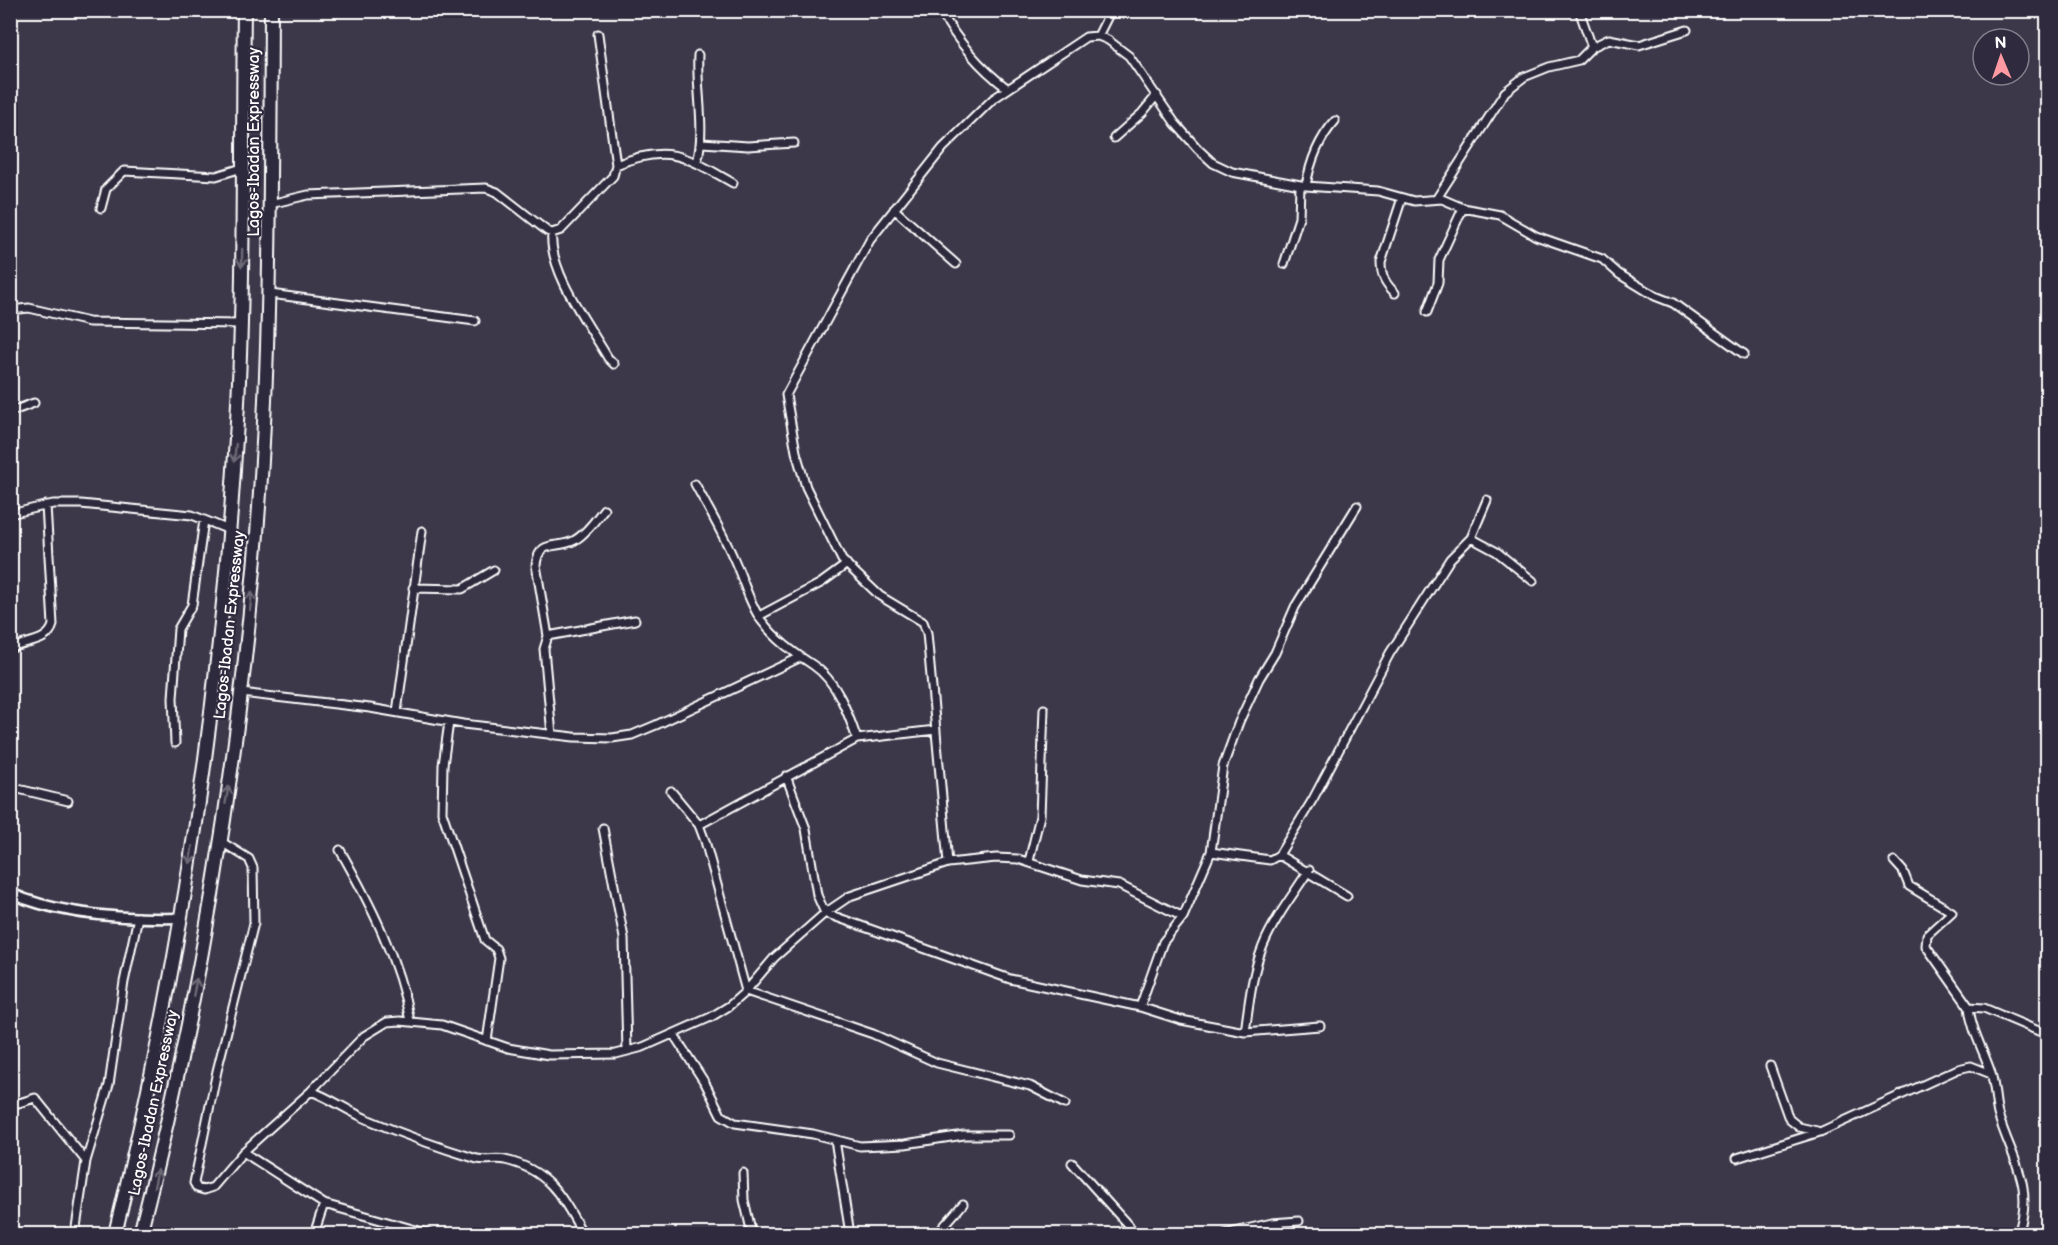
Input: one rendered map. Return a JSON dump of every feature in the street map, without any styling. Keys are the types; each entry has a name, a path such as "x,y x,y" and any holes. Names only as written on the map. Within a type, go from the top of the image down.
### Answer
{"highway":[{"name":"Lagos-Ibadan Expressway","path":"115,1234 153,1070 207,744 229,530 242,324 244,10"},
{"name":"Lagos-Ibadan Expressway","path":"140,1234 152,1195 186,1038 220,841 241,693 254,566 270,294 271,10"}],"street":[{"path":"940,10 949,28 988,74 1008,89"},
{"path":"1098,36 1111,10"},
{"path":"1579,10 1592,47"},
{"path":"1437,198 1505,92 1524,77 1549,67 1579,60 1592,47 1609,39 1639,45 1687,30"},
{"path":"552,233 561,230 613,176 616,165 598,34"},
{"path":"948,863 927,633 923,622 880,596 847,564 806,487 796,452 786,395 870,240 943,148 993,99 1086,37 1098,36 1108,40 1129,56 1175,123 1213,163 1232,172 1263,180 1303,186 1378,190 1420,201 1437,198 1463,208 1500,215 1536,236 1602,259 1619,274 1654,296 1673,303 1744,354"},
{"path":"697,163 702,143 697,75 698,55"},
{"path":"1114,138 1142,113 1157,95"},
{"path":"1284,264 1299,218 1303,186 1323,134 1335,121"},
{"path":"702,143 748,146 794,143"},
{"path":"616,165 654,152 680,156 733,183"},
{"path":"101,208 106,189 124,171 216,176 242,168"},
{"path":"270,204 308,195 486,188 497,192 552,233"},
{"path":"1395,293 1386,284 1381,273 1381,262 1402,198"},
{"path":"1427,312 1438,283 1439,260 1463,208"},
{"path":"894,209 956,264"},
{"path":"552,233 551,248 557,271 614,364"},
{"path":"270,294 475,321"},
{"path":"10,310 28,308 89,322 242,324"},
{"path":"10,412 34,403"},
{"path":"695,484 734,558 750,600 759,616 778,640 799,658 815,666 836,692 844,704 857,739"},
{"path":"1211,852 1270,860 1280,855 1318,790 1390,653 1450,559 1471,538 1487,500"},
{"path":"10,514 46,505 81,504 168,511 204,520 229,530"},
{"path":"10,649 45,639 51,633 53,625 46,505"},
{"path":"1140,1007 1162,942 1183,917 1211,852 1223,766 1239,722 1259,679 1275,653 1295,607 1357,506"},
{"path":"552,735 544,650 548,636 536,566 538,556 542,549 576,539 604,509"},
{"path":"175,743 173,698 178,629 192,605 204,520"},
{"path":"397,712 422,531"},
{"path":"1471,538 1497,552 1533,581"},
{"path":"759,616 812,588 847,564"},
{"path":"413,588 462,589 494,570"},
{"path":"548,636 635,620"},
{"path":"241,693 397,712 450,722 552,735 612,738 632,735 799,658"},
{"path":"1029,861 1040,816 1044,709"},
{"path":"450,722 443,765 442,812 455,844 485,940 496,949 499,958 487,1041"},
{"path":"699,825 857,739 936,730"},
{"path":"786,776 806,829 816,895 825,913 1010,979 1140,1007 1181,1020 1245,1032 1320,1026"},
{"path":"10,787 68,801"},
{"path":"671,791 699,825 713,864 746,991"},
{"path":"603,828 624,938 627,1051"},
{"path":"220,841 249,859 253,868 254,923 217,1071 194,1183 197,1188 204,1190 213,1187 243,1152 311,1091 374,1029 387,1023 410,1021 442,1025 519,1052 590,1055 627,1051 674,1035 711,1017 746,991 774,957 825,913 850,896 948,863 996,858 1029,861 1082,880 1119,885 1183,917"},
{"path":"340,850 369,903 381,932 406,998 410,1021"},
{"path":"1280,855 1309,870 1347,896"},
{"path":"1894,861 1903,871 1909,886 1952,912 1927,935 1926,946 1970,1007 1974,1028 1992,1075 1999,1116 2010,1151 2023,1178 2026,1194 2018,1234"},
{"path":"1245,1032 1252,985 1263,946 1279,915 1309,870"},
{"path":"10,893 46,906 138,917 180,918"},
{"path":"75,1234 86,1161 109,1085 124,982 138,917"},
{"path":"746,991 873,1034 937,1064 1030,1086 1065,1104"},
{"path":"1970,1007 1984,1008 2048,1035"},
{"path":"674,1035 689,1056 726,1120 860,1146 885,1146 964,1135 1009,1135"},
{"path":"1770,1066 1789,1119 1799,1127 1820,1132"},
{"path":"1737,1158 1820,1132 1958,1070 1971,1066 1992,1075"},
{"path":"311,1091 331,1098 366,1119 406,1134 477,1159 504,1159 532,1171 555,1186 583,1234"},
{"path":"10,1102 37,1100 86,1161"},
{"path":"835,1140 850,1234"},
{"path":"243,1152 324,1204 430,1234"},
{"path":"1072,1163 1136,1234"},
{"path":"743,1173 744,1200 752,1234"},
{"path":"314,1234 324,1204"},
{"path":"937,1234 963,1204"},
{"path":"1225,1234 1272,1223 1299,1221"}]}
